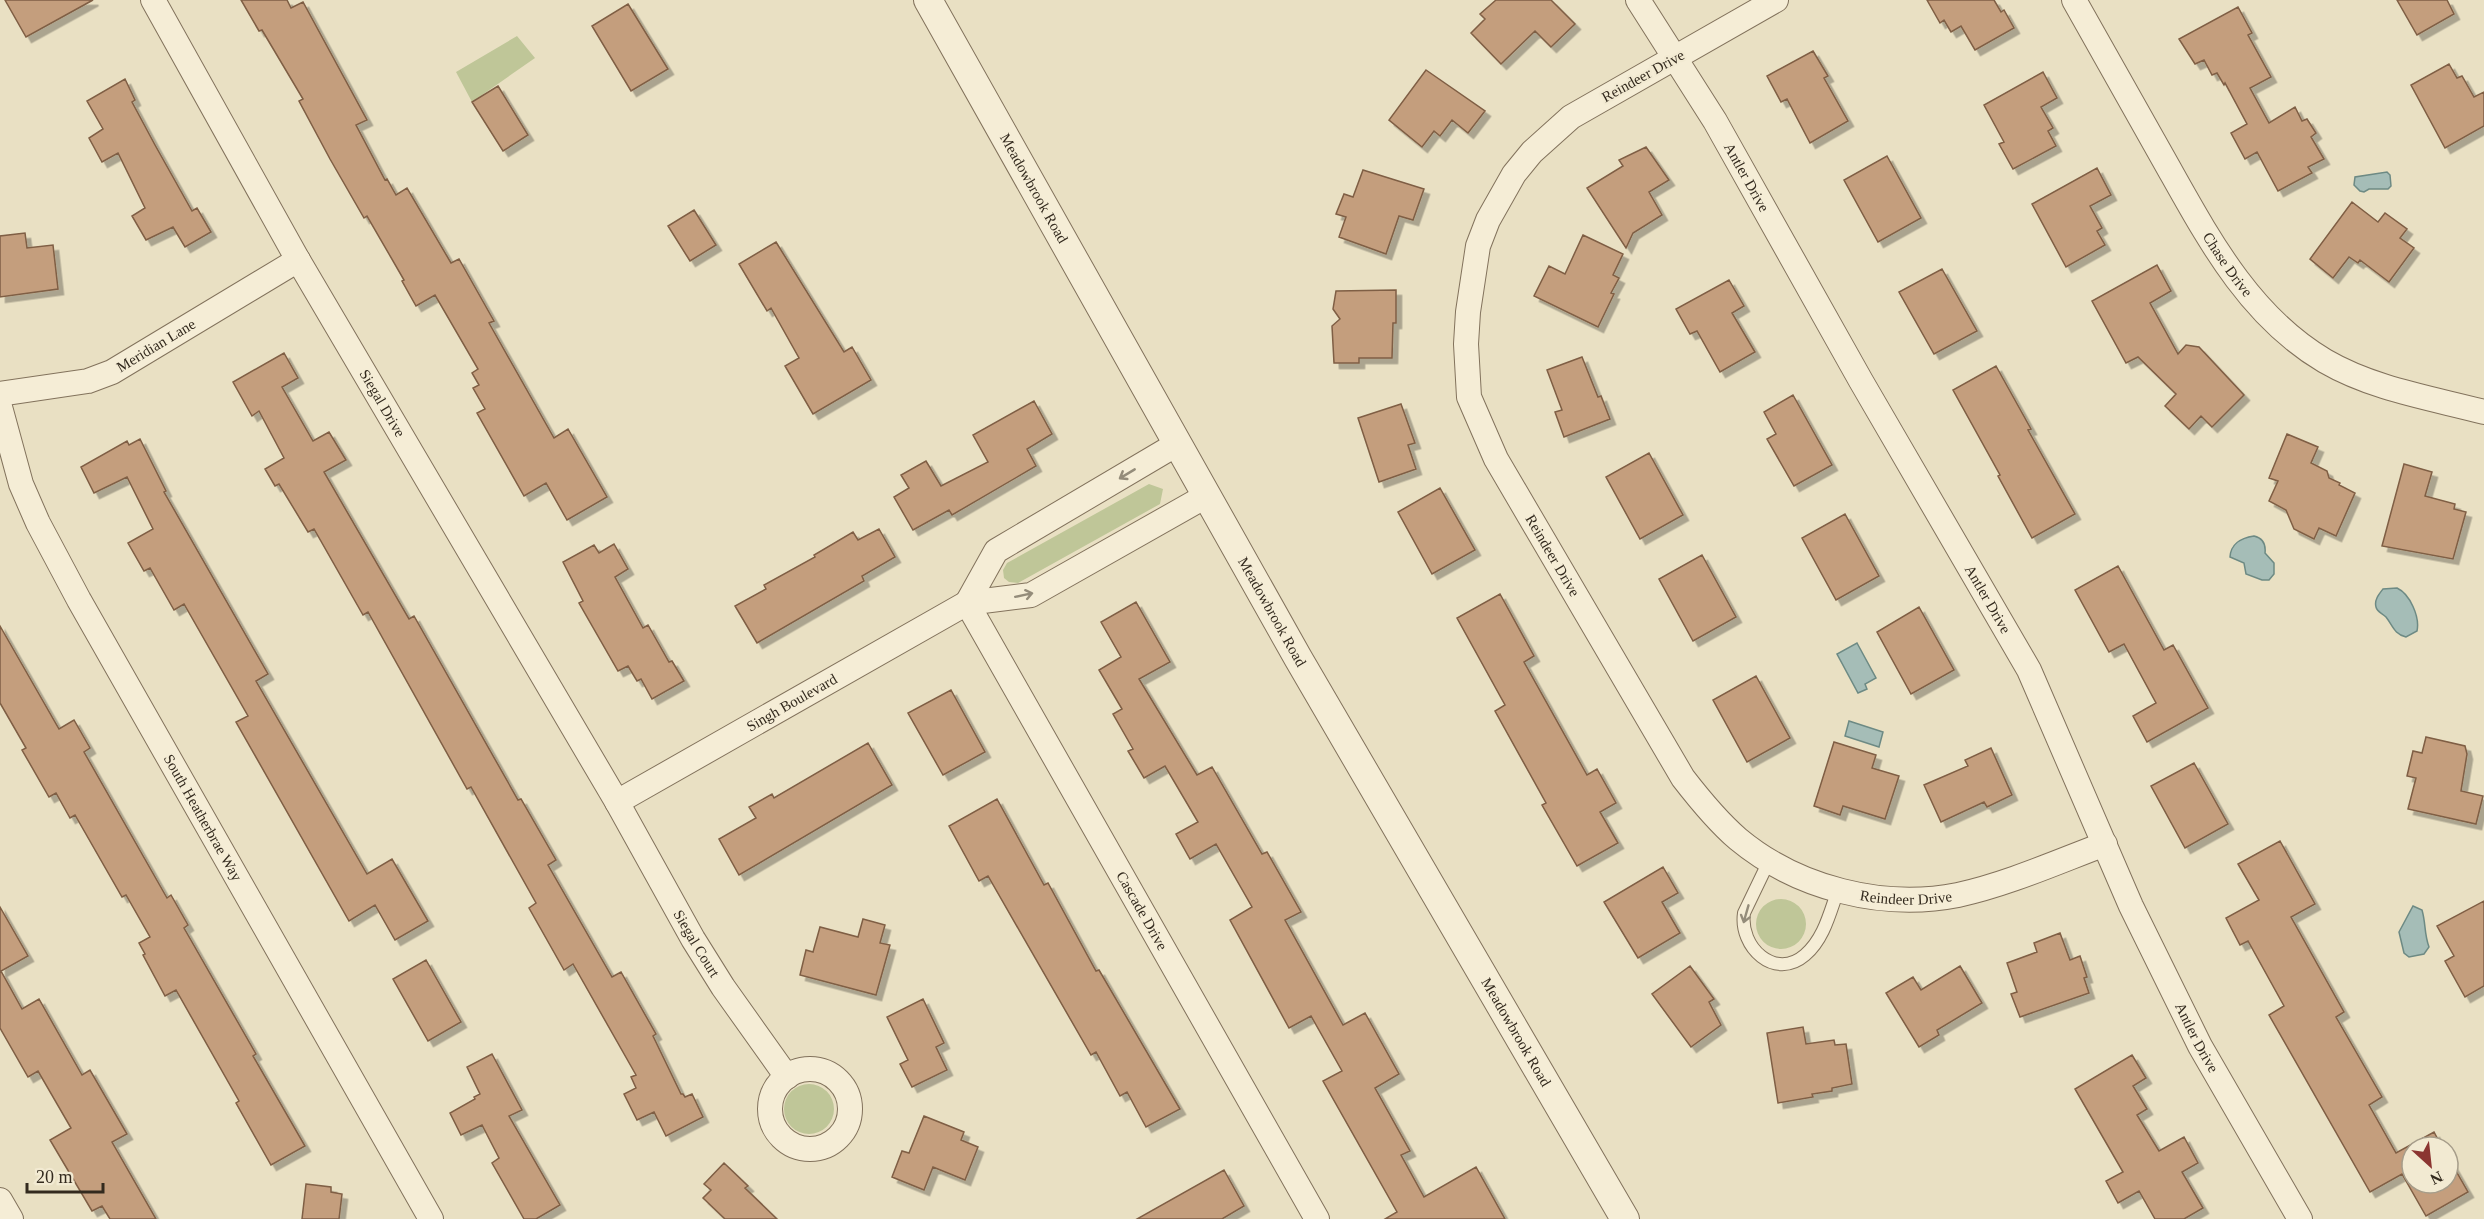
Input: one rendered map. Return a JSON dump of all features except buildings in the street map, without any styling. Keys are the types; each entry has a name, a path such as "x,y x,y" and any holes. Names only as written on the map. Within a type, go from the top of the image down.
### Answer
{"street":[{"name":"Siegal Drive","path":"153,0 298,260 617,802"},
{"name":"Meadowbrook Road","path":"928,0 1298,658 1625,1219"},
{"name":"Antler Drive","path":"1638,0 1720,131 1861,381 2029,670 2131,906 2200,1046 2300,1219"},
{"name":"Reindeer Drive","path":"1776,0 1571,117 1532,152 1514,174 1488,220 1478,246 1466,333 1468,397 1496,459 1683,778 1721,823 1769,861 1805,878 1862,897 1931,898 1956,895 2001,882 2105,844"},
{"name":"Chase Drive","path":"2074,0 2196,216 2231,272 2267,317 2300,345 2349,374 2376,384 2484,412"},
{"name":"Meridian Lane","path":"0,394 88,381 111,372 298,260"},
{"name":"South Heatherbrae Way","path":"0,407 21,484 38,523 79,600 431,1219"},
{"path":"967,603 996,551 1177,444"},
{"name":"Singh Boulevard","path":"617,802 967,603 1031,595 1206,496"},
{"name":"Cascade Drive","path":"967,603 1317,1219"},
{"name":"Siegal Court","path":"617,802 693,939 723,987 787,1077"},
{"path":"0,1200 11,1219"}],"lane":[{"path":"1769,861 1744,913 1743,923 1744,932 1755,952 1767,962 1777,965 1792,963 1813,948 1821,936 1838,890"}],"green space":[{"path":"517,36 535,58 472,102 456,72"},
{"path":"1149,484 1163,489 1160,504 1018,583 1009,582 1004,578 1003,570 1007,563"},
{"path":"1781,899 1799,906 1806,924 1799,942 1781,949 1763,942 1756,924 1763,906"},
{"path":"809,1084 818,1086 829,1095 834,1109 832,1118 823,1129 809,1134 800,1132 789,1123 784,1109 786,1100 795,1089"}],"water":[{"path":"2387,172 2390,175 2391,186 2388,189 2369,189 2364,192 2354,185 2355,177"},
{"path":"2254,536 2263,542 2265,553 2274,563 2274,574 2269,580 2246,574 2244,563 2230,557 2232,548 2238,542"},
{"path":"2397,588 2410,601 2417,619 2417,631 2406,637 2396,632 2376,607 2376,600 2383,589"},
{"path":"1857,643 1876,678 1865,684 1867,689 1858,693 1837,654"},
{"path":"1849,721 1883,732 1879,747 1845,736"},
{"path":"2413,906 2422,910 2429,947 2424,954 2409,957 2404,953 2399,932"}]}
